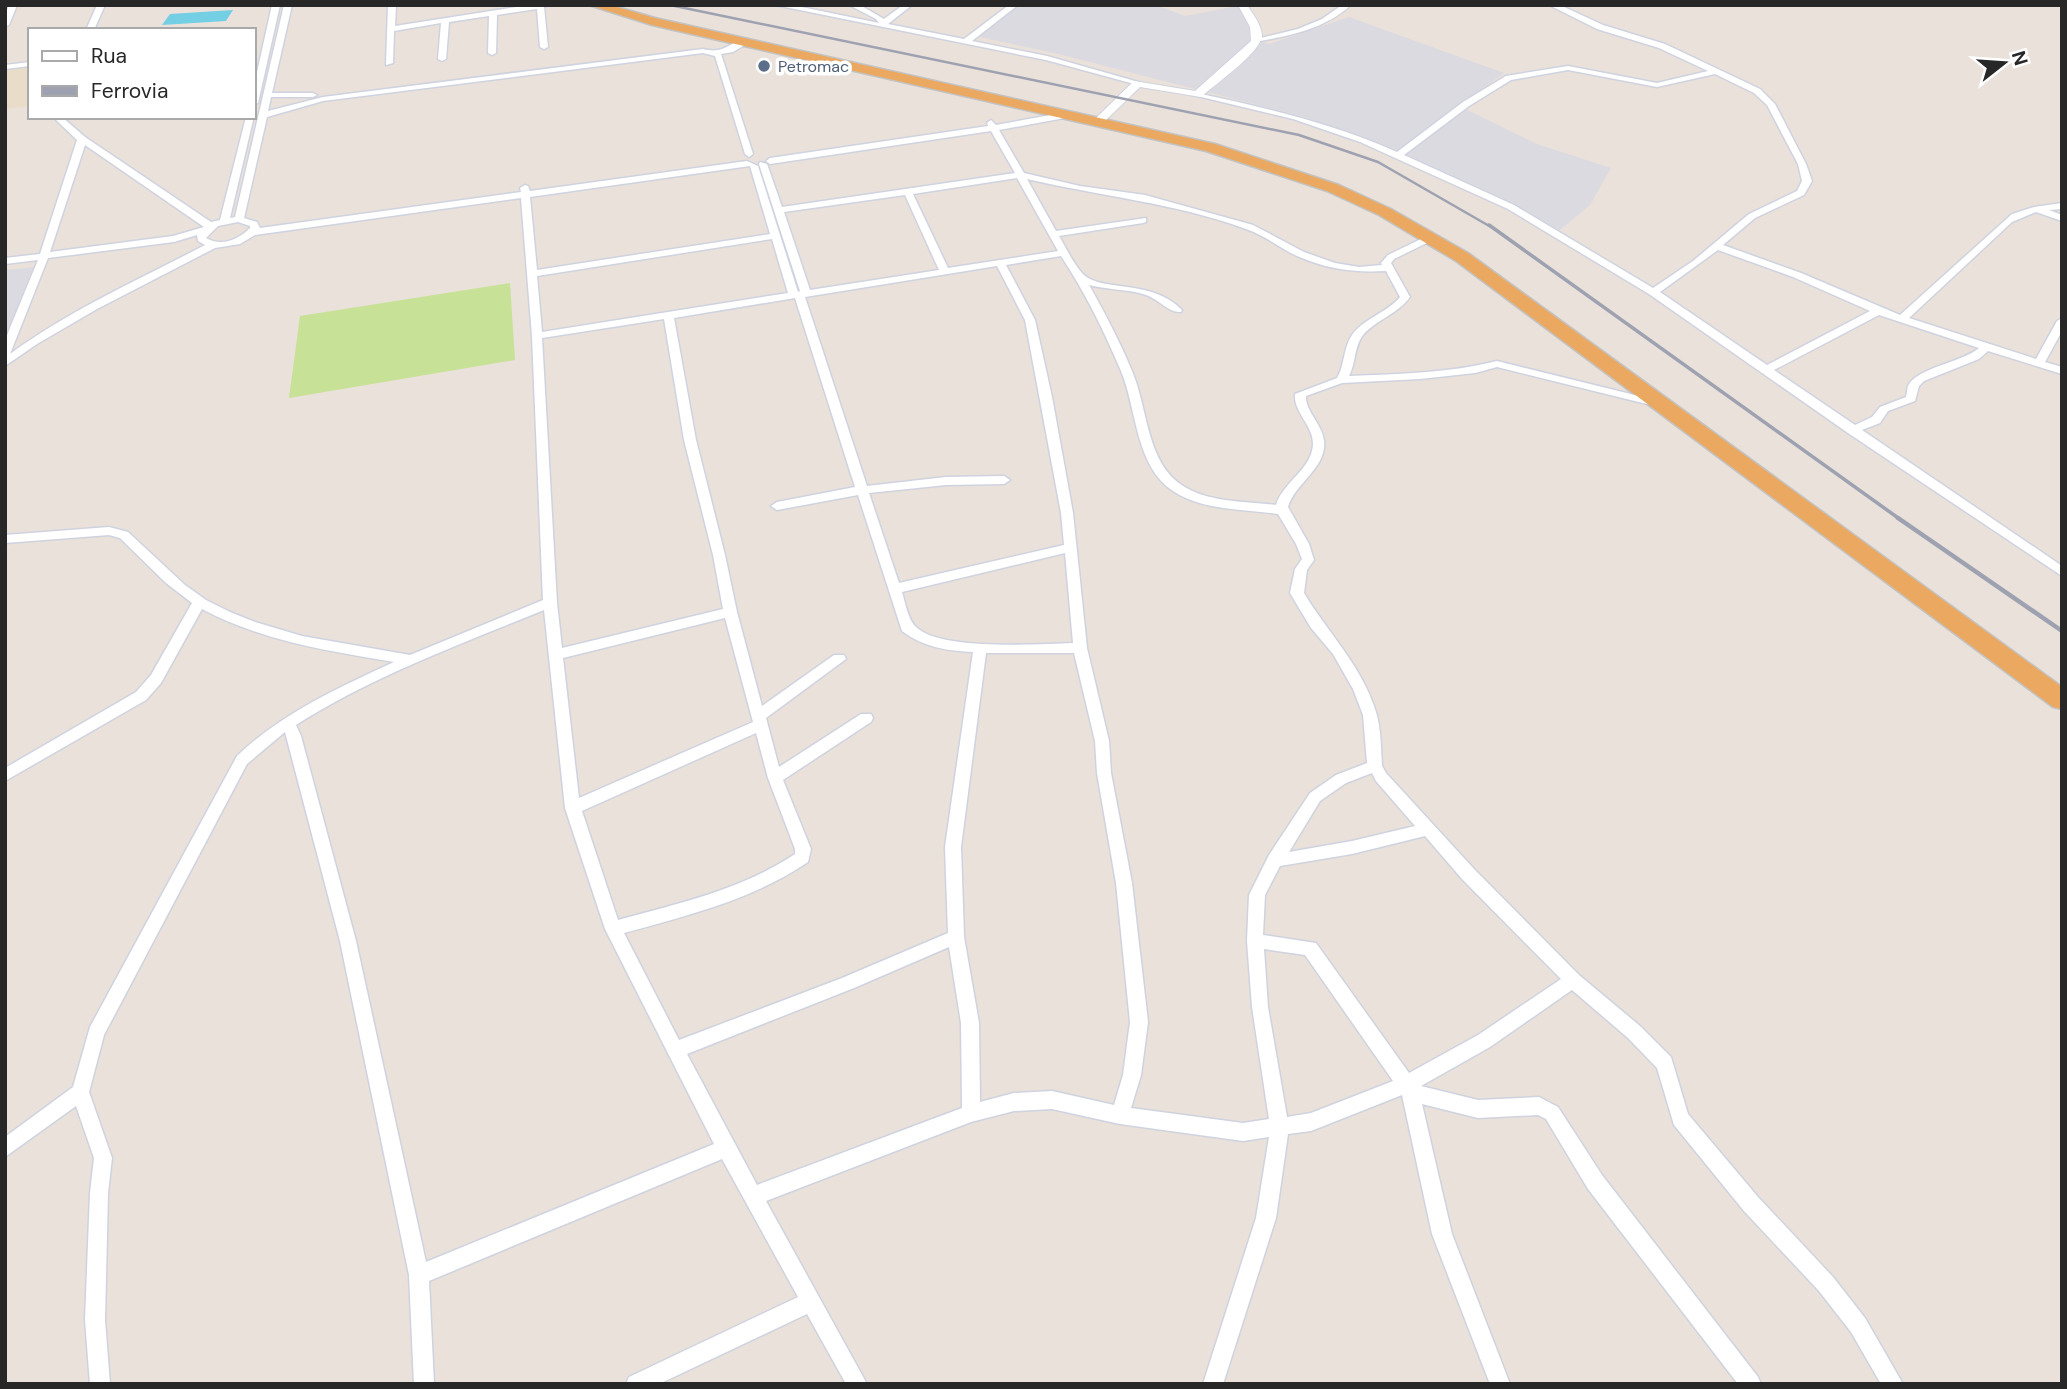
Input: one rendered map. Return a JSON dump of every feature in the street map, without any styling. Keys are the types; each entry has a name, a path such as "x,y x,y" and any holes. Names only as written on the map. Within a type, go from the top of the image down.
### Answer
{"highway":[{"path":"595,5 703,43 745,41 1060,113 1101,118 1210,147 1295,174 1385,212 1499,282 2062,700"},
{"path":"624,5 1239,148 1332,178 1375,197 1469,249 1518,281 2062,681"}],"street":[{"path":"5,25 13,5"},
{"path":"91,28 101,5"},
{"path":"256,83 265,37 276,5"},
{"path":"239,219 288,5"},
{"path":"389,63 392,5"},
{"path":"779,5 1047,58 1138,83 1294,117 1398,155 1511,207 1653,292 2062,572"},
{"path":"853,5 884,24"},
{"path":"884,24 908,5"},
{"path":"967,41 1014,5"},
{"path":"1197,95 1253,47 1256,40 1253,21 1242,5"},
{"path":"1256,40 1300,31 1325,21 1347,5"},
{"path":"1553,5 1600,27 1662,46 1757,92 1770,104 1802,164 1807,181 1801,193 1752,216 1653,292"},
{"path":"391,29 542,6 544,47"},
{"path":"492,53 493,13"},
{"path":"442,59 445,20"},
{"path":"714,53 725,52 745,41"},
{"path":"264,115 323,99 391,88 703,43 721,46 757,159 774,236 800,295"},
{"path":"703,43 718,55 779,210 800,295 861,489 912,635 922,640 980,649 1080,648"},
{"path":"5,67 28,64"},
{"path":"1398,155 1466,104 1509,78 1568,68 1657,85 1718,71"},
{"path":"1101,118 1138,83"},
{"path":"269,95 325,94 391,88"},
{"path":"174,239 209,244 231,243 254,228 757,159 1060,113"},
{"path":"59,119 82,139 208,228"},
{"path":"225,220 250,119"},
{"path":"993,125 1064,253 1081,278 1128,374 1139,405 1142,429 1154,460 1169,481 1178,489 1209,502 1282,510"},
{"path":"5,355 44,256 82,139"},
{"path":"779,210 1020,174 1080,189 1145,198 1250,227 1301,254 1333,266 1359,270 1388,268"},
{"path":"525,192 537,336 550,603 573,808 613,929 726,1147 857,1384"},
{"path":"908,192 946,272"},
{"path":"1902,318 2018,213 2062,206"},
{"path":"2035,209 2062,218"},
{"path":"5,261 174,239 225,220 239,219 254,228"},
{"path":"1055,234 1143,220"},
{"path":"208,228 201,239 209,244"},
{"path":"531,274 774,236"},
{"path":"1341,380 1347,373 1355,339 1364,328 1405,297 1386,263 1391,257 1430,238"},
{"path":"5,363 33,342 93,307 209,244"},
{"path":"1716,246 1797,275 1878,312 2062,371"},
{"path":"537,336 1064,253"},
{"path":"1001,264 1030,320 1067,513 1080,648 1101,741 1104,773 1124,883 1139,1022 1132,1075 1119,1115"},
{"path":"1081,278 1099,285 1156,294 1177,310"},
{"path":"1768,369 1878,312"},
{"path":"613,929 746,888 791,866 802,857 800,841 775,778 758,722 730,612 719,555 690,440 668,314"},
{"path":"2039,363 2062,321"},
{"path":"1852,430 1876,420 1884,409 1910,399 1914,385 1920,379 1975,357 1985,348"},
{"path":"1282,510 1289,491 1314,463 1318,438 1300,401 1301,394 1341,380 1420,376 1475,370 1497,363 1660,404"},
{"path":"777,506 861,489 943,479 1004,480"},
{"path":"1282,510 1306,548 1308,560 1301,569 1297,593 1316,625 1338,650 1360,688 1370,715 1374,766 1427,829 1573,980 1634,1032 1665,1063 1680,1119 1751,1205 1826,1284 1858,1325 1893,1384"},
{"path":"5,539 85,531 109,531 124,535 199,602 271,632 409,660"},
{"path":"894,589 1069,548"},
{"path":"5,775 141,696 156,679 199,602"},
{"path":"100,1384 95,1320 99,1193 103,1158 80,1092 96,1033 242,760 254,747 316,705 409,660 550,603"},
{"path":"557,654 730,612"},
{"path":"971,1113 970,1023 956,937 953,847 980,649"},
{"path":"573,808 758,722 839,659"},
{"path":"775,778 866,718"},
{"path":"288,724 294,736 348,941 419,1275 424,1384"},
{"path":"1213,1384 1266,1218 1280,1128 1260,1007 1255,941 1257,895 1275,860 1315,797 1341,779 1374,766"},
{"path":"1275,860 1360,847 1427,829"},
{"path":"675,1049 848,983 956,937"},
{"path":"1255,941 1310,948 1408,1088 1442,1234 1500,1384"},
{"path":"753,1196 971,1113 1014,1102 1052,1100 1119,1115 1243,1132 1311,1122 1408,1088 1484,1041 1573,980"},
{"path":"1408,1088 1478,1109 1539,1106 1552,1113 1595,1182 1751,1384"},
{"path":"5,1148 80,1092"},
{"path":"419,1275 726,1147"},
{"path":"636,1384 812,1301"}],"shaded area":[{"path":"1016,5 1156,5 1185,16 1242,5 1255,40 1269,44 1349,17 1504,73 1459,106 1537,144 1611,168 1590,205 1560,230 1402,152 1305,117 1054,53 979,37"},
{"path":"28,66 28,106 5,109 5,70"},
{"path":"37,267 5,334 5,270"}],"green space":[{"path":"510,283 515,360 289,398 300,316"}],"water":[{"path":"233,10 226,21 162,25 170,14"}],"railway":[{"path":"670,5 1299,135 1378,162 1491,227"},
{"path":"1489,225 1901,520"},
{"path":"1898,518 2062,631"}],"place":[{"name":"Petromac","path":"764,66"}]}
